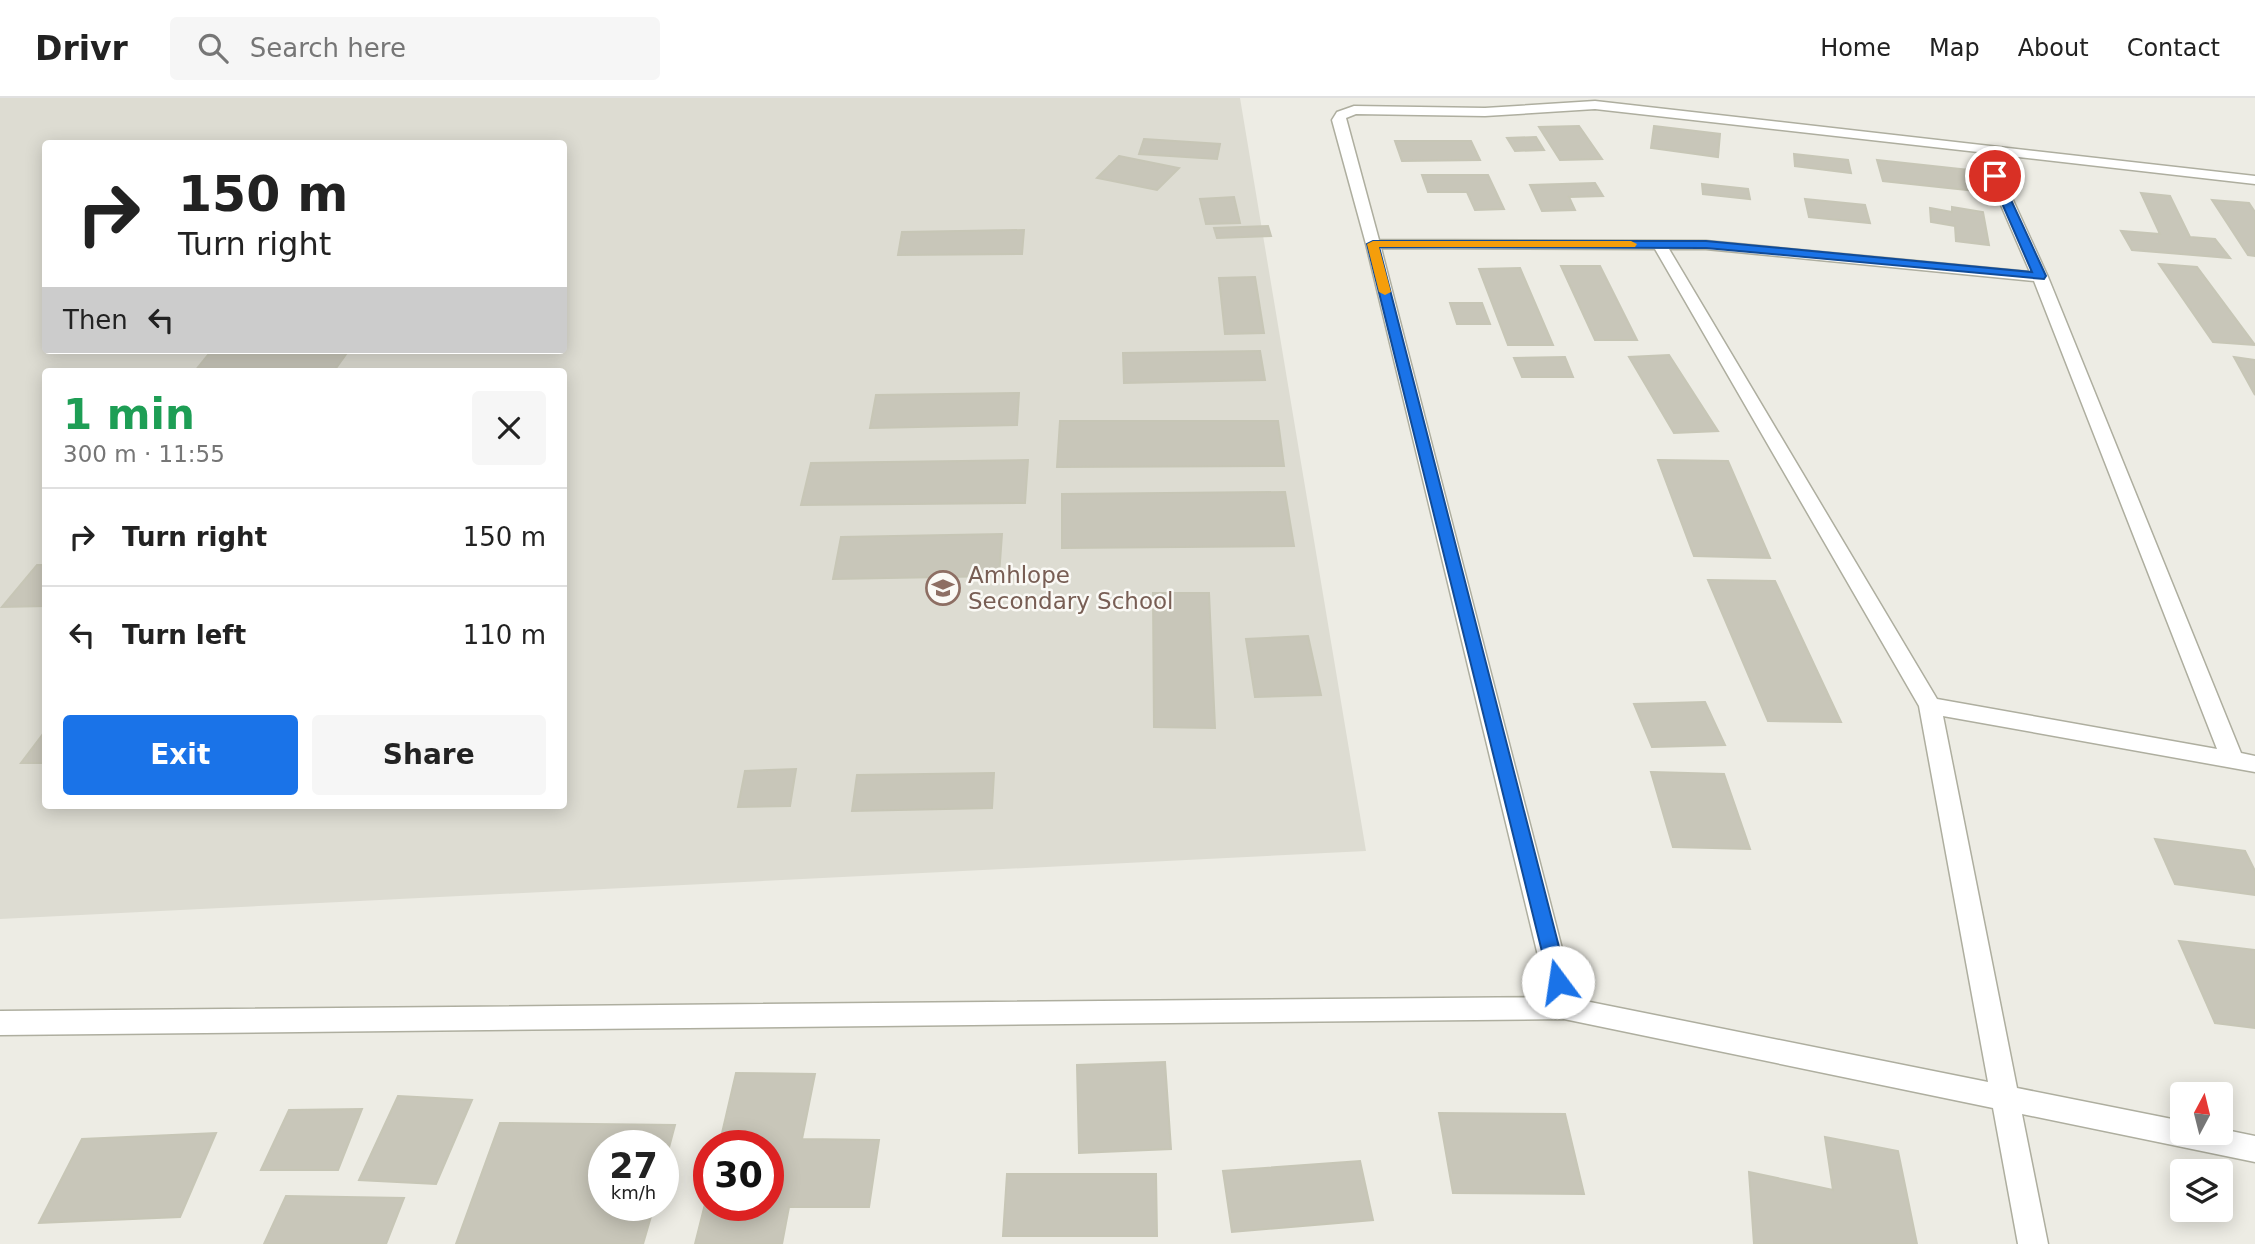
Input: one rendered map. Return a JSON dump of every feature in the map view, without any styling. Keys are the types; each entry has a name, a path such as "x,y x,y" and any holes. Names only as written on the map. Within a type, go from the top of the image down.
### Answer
{"street":[{"path":"1564,1008 1373,244 1338,120 1341,115 1354,110 1485,112 1595,105 2255,180"},
{"path":"1984,151 2040,276 2244,762"},
{"path":"1373,244 1659,244 1742,247 2040,276"},
{"path":"1659,244 1930,706 2033,1244"},
{"path":"1930,706 2244,762"},
{"path":"0,1023 1564,1008 2255,1149"}],"shaded area":[{"name":"Amhlope Secondary School","path":"0,98 1240,98 1366,851 0,919"}],"building":[{"path":"1579,126 1602,159 1560,160 1539,127"},
{"path":"1654,126 1720,134 1718,157 1651,148"},
{"path":"1536,137 1544,150 1515,151 1507,138"},
{"path":"1144,139 1220,144 1217,159 1139,154"},
{"path":"1395,141 1471,141 1480,160 1402,161"},
{"path":"1794,154 1848,160 1851,173 1795,166"},
{"path":"1119,156 1179,168 1157,190 1097,178"},
{"path":"1877,160 1969,170 1977,191 1883,181"},
{"path":"1422,175 1488,175 1504,209 1475,210 1467,192 1428,192"},
{"path":"1595,183 1603,196 1569,197 1575,210 1542,211 1530,185"},
{"path":"1702,184 1748,189 1750,199 1703,194"},
{"path":"2141,193 2170,196 2190,237 2215,239 2230,258 2132,250 2121,231 2160,234"},
{"path":"1234,197 1240,223 1206,224 1200,199"},
{"path":"1805,199 1865,205 1870,223 1809,217"},
{"path":"2212,200 2249,203 2255,212 2255,256 2248,255"},
{"path":"1952,207 1983,212 1989,245 1956,241 1955,226 1931,222 1930,208 1952,212"},
{"path":"1268,226 1271,236 1217,238 1214,228"},
{"path":"1024,230 1022,254 898,255 902,232"},
{"path":"2159,264 2197,267 2255,345 2213,342"},
{"path":"1561,266 1600,266 1637,340 1595,340"},
{"path":"1520,268 1553,345 1508,345 1479,269"},
{"path":"1255,277 1264,333 1225,334 1219,278"},
{"path":"1450,303 1482,303 1490,324 1457,324"},
{"path":"1260,351 1265,380 1124,383 1123,353"},
{"path":"209,354 346,354 336,368 197,368"},
{"path":"1669,355 1718,431 1674,433 1629,357"},
{"path":"1565,357 1573,377 1522,377 1514,358"},
{"path":"2234,357 2255,360 2255,395"},
{"path":"1019,393 1017,425 870,428 876,395"},
{"path":"1060,421 1278,421 1284,466 1057,467"},
{"path":"1028,460 1025,503 801,505 811,463"},
{"path":"1658,460 1728,461 1770,558 1694,556"},
{"path":"1285,492 1294,546 1062,548 1062,494"},
{"path":"1002,534 999,576 833,579 841,537"},
{"path":"37,565 42,565 42,606 2,607"},
{"path":"1708,580 1775,581 1841,722 1768,721"},
{"path":"1153,593 1209,593 1215,728 1154,727"},
{"path":"1308,636 1321,695 1255,697 1246,639"},
{"path":"1705,702 1725,745 1652,747 1634,704"},
{"path":"42,735 42,763 21,763"},
{"path":"796,769 790,806 738,807 745,771"},
{"path":"1651,772 1724,774 1750,849 1673,847"},
{"path":"994,773 992,808 852,811 857,775"},
{"path":"2155,839 2245,851 2255,871 2255,895 2175,884"},
{"path":"2179,941 2255,950 2255,1028 2215,1023"},
{"path":"1165,1062 1171,1149 1079,1153 1077,1065"},
{"path":"736,1073 815,1074 802,1139 879,1140 869,1207 789,1207 782,1244 695,1244 701,1221 784,1221 784,1130 723,1130"},
{"path":"398,1096 472,1100 436,1184 359,1180"},
{"path":"362,1109 338,1170 261,1170 289,1110"},
{"path":"1439,1113 1565,1114 1584,1194 1453,1193"},
{"path":"500,1123 675,1125 674,1130 588,1130 588,1221 650,1221 643,1244 456,1244"},
{"path":"216,1133 180,1217 39,1223 82,1139"},
{"path":"1825,1137 1898,1151 1917,1244 1754,1244 1749,1172 1833,1190"},
{"path":"1360,1161 1373,1220 1232,1232 1223,1171"},
{"path":"1007,1174 1156,1174 1157,1236 1003,1236"},
{"path":"286,1196 404,1198 386,1244 264,1244"}],"slow traffic":[{"path":"1385,292 1373,244 1631,244"}],"place":[{"name":"Amhlope Secondary School","path":"943,588"}],"route":[{"path":"1558,982 1373,244 1706,245 2040,276 1995,176"}]}
